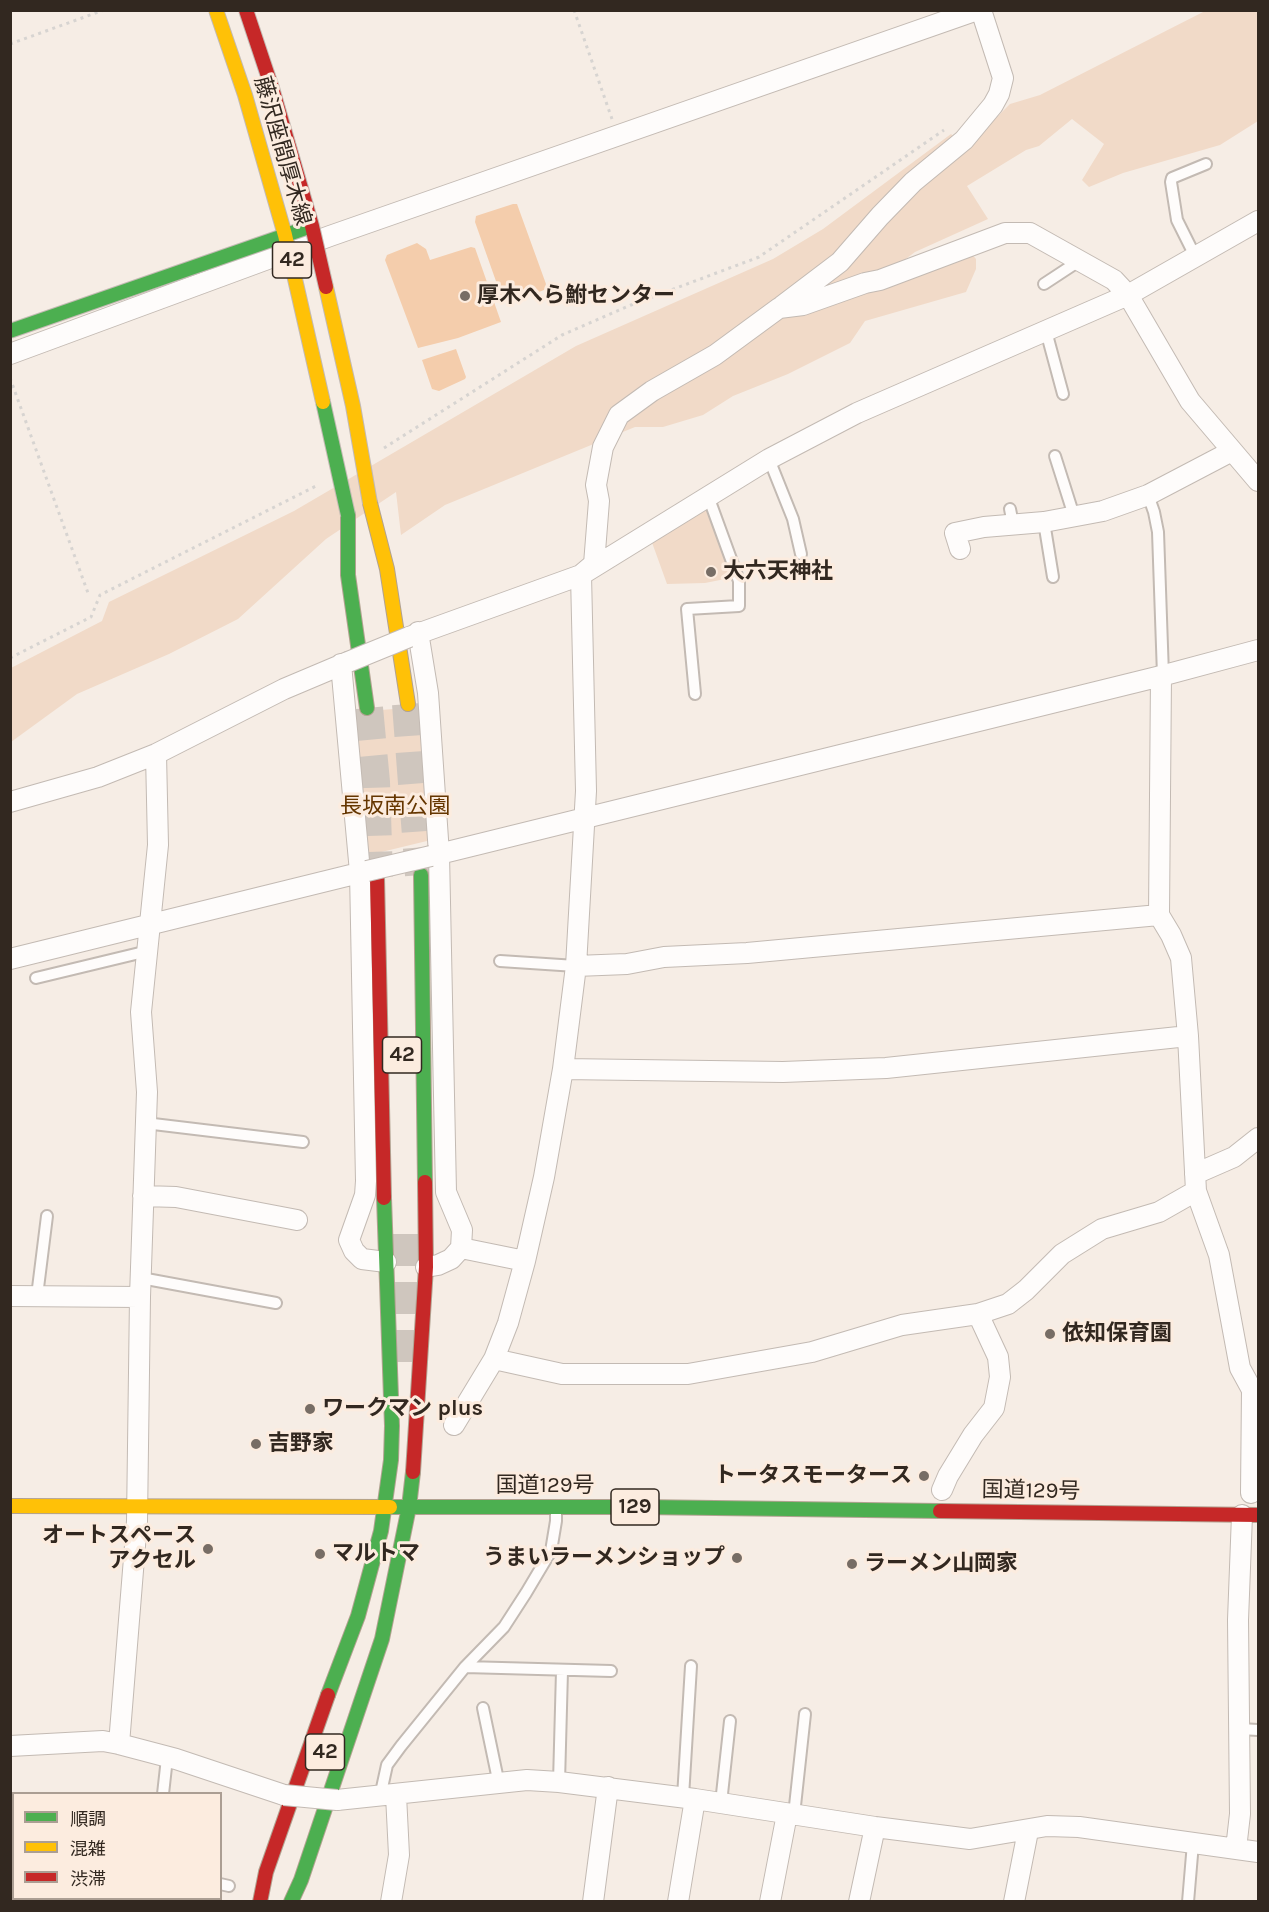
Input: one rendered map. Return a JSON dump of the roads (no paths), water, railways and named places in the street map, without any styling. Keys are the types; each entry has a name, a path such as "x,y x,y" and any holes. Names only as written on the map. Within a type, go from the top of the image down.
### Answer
{"main road":[{"name":"藤沢座間厚木線","path":"216,10 245,95 300,291 348,515"},
{"name":"藤沢座間厚木線","path":"246,10 272,88 312,226 353,406 370,503"},
{"path":"10,331 312,226"},
{"path":"370,503 387,568 408,704"},
{"name":"42","path":"348,515 366,561 370,503"},
{"path":"348,515 348,575 367,708"},
{"path":"377,640 381,662"},
{"path":"260,1902 266,1872 342,1650 358,1616 381,1531 384,1507 382,1486 392,1425 368,873"},
{"path":"291,1902 301,1880 382,1639 410,1507 417,1486 426,1267 421,875"},
{"path":"382,1486 417,1486"},
{"name":"国道129号","path":"10,1506 640,1507 1250,1515"},
{"path":"350,1675 365,1631"},
{"name":"42","path":"306,1806 314,1784"}],"street":[{"path":"10,354 330,236 979,10 1003,78 999,94 993,105 964,140 905,191 840,262 715,355 652,391 620,415 603,447 596,485 599,501 594,564 581,575"},
{"path":"10,802 98,777 156,754 284,689 345,663 414,635 581,575 769,459 857,413 1128,295 1258,221"},
{"path":"779,308 803,305 880,280 1005,233 1030,233 1114,280 1128,295 1190,402 1258,481"},
{"path":"956,533 984,527 1012,516 1044,522 1074,516 1095,506 1148,495 1232,452"},
{"path":"454,1425 494,1359 508,1323 544,1177 563,1069 576,966 586,791 581,575"},
{"path":"414,635 428,693 446,1191 462,1230 461,1248 451,1259 426,1267"},
{"path":"10,959 368,873 1258,650"},
{"path":"345,663 368,873 365,1195 349,1240 354,1251 362,1259 386,1262"},
{"path":"1162,675 1159,915 1181,958 1188,1036 1195,1182 1219,1255 1240,1368 1252,1390 1250,1492"},
{"path":"119,1744 137,1505 135,1484 147,1092 141,1012 158,845 156,754"},
{"path":"576,966 627,964 664,957 747,953 1159,915"},
{"path":"563,1069 783,1072 886,1068 1188,1036"},
{"path":"494,1359 562,1374 688,1374 812,1352 902,1325 978,1314 1008,1304 1026,1290 1062,1254 1102,1229 1159,1212 1195,1182 1234,1157 1258,1138"},
{"path":"143,1196 176,1197 297,1220"},
{"path":"461,1248 525,1261"},
{"path":"10,1296 140,1288"},
{"path":"942,1490 973,1435 994,1408 1000,1377 998,1357 978,1314"},
{"path":"1236,1849 1249,1730 1238,1620 1250,1515"},
{"path":"281,1795 330,1648 364,1594"},
{"path":"10,1746 103,1741 176,1759 281,1795 337,1800 527,1780 608,1786 875,1827 970,1839 1047,1826 1079,1827 1258,1852"},
{"path":"593,1902 608,1786"},
{"path":"388,1796 399,1855 392,1902"},
{"path":"678,1902 689,1798"},
{"path":"770,1902 791,1814"},
{"path":"859,1902 875,1827"},
{"path":"1014,1902 1028,1831"}],"lane":[{"path":"1195,256 1177,220 1171,182 1172,178 1206,164"},
{"path":"1044,284 1079,261"},
{"path":"1046,331 1063,394"},
{"path":"1055,456 1074,516"},
{"path":"769,459 793,519 801,554"},
{"path":"1049,476 1060,471"},
{"path":"1148,495 1158,532 1162,675"},
{"path":"695,694 687,609 739,606 739,581 708,496"},
{"path":"1044,522 1053,577"},
{"path":"1051,562 1062,560"},
{"path":"36,978 148,951"},
{"path":"500,961 576,966"},
{"path":"145,1123 303,1142"},
{"path":"37,1296 47,1216"},
{"path":"140,1288 276,1304"},
{"path":"253,1312 255,1300"},
{"path":"388,1796 387,1766 465,1667 504,1627 550,1551 556,1508"},
{"path":"689,1798 691,1666"},
{"path":"465,1667 611,1671"},
{"path":"559,1782 562,1671"},
{"path":"483,1708 500,1783"},
{"path":"791,1814 807,1730 805,1714"},
{"path":"721,1803 730,1721"},
{"path":"163,1792 167,1758"},
{"path":"1188,1902 1193,1842"}],"tunnel":[{"path":"408,704 421,875"},
{"path":"367,708 374,782 377,877"},
{"path":"405,1234 406,1368"}],"place":[{"name":"厚木へら鮒センター","path":"465,296"},
{"name":"大六天神社","path":"711,572"},
{"name":"依知保育園","path":"1050,1334"},
{"name":"ワークマン plus","path":"310,1409"},
{"name":"吉野家","path":"256,1444"},
{"name":"トータスモータース","path":"924,1476"},
{"name":"オートスペース アクセル","path":"208,1549"},
{"name":"マルトマ","path":"320,1554"},
{"name":"うまいラーメンショップ","path":"737,1558"},
{"name":"ラーメン山岡家","path":"852,1564"}],"park label":[{"name":"長坂南公園","path":"395,807"}]}
